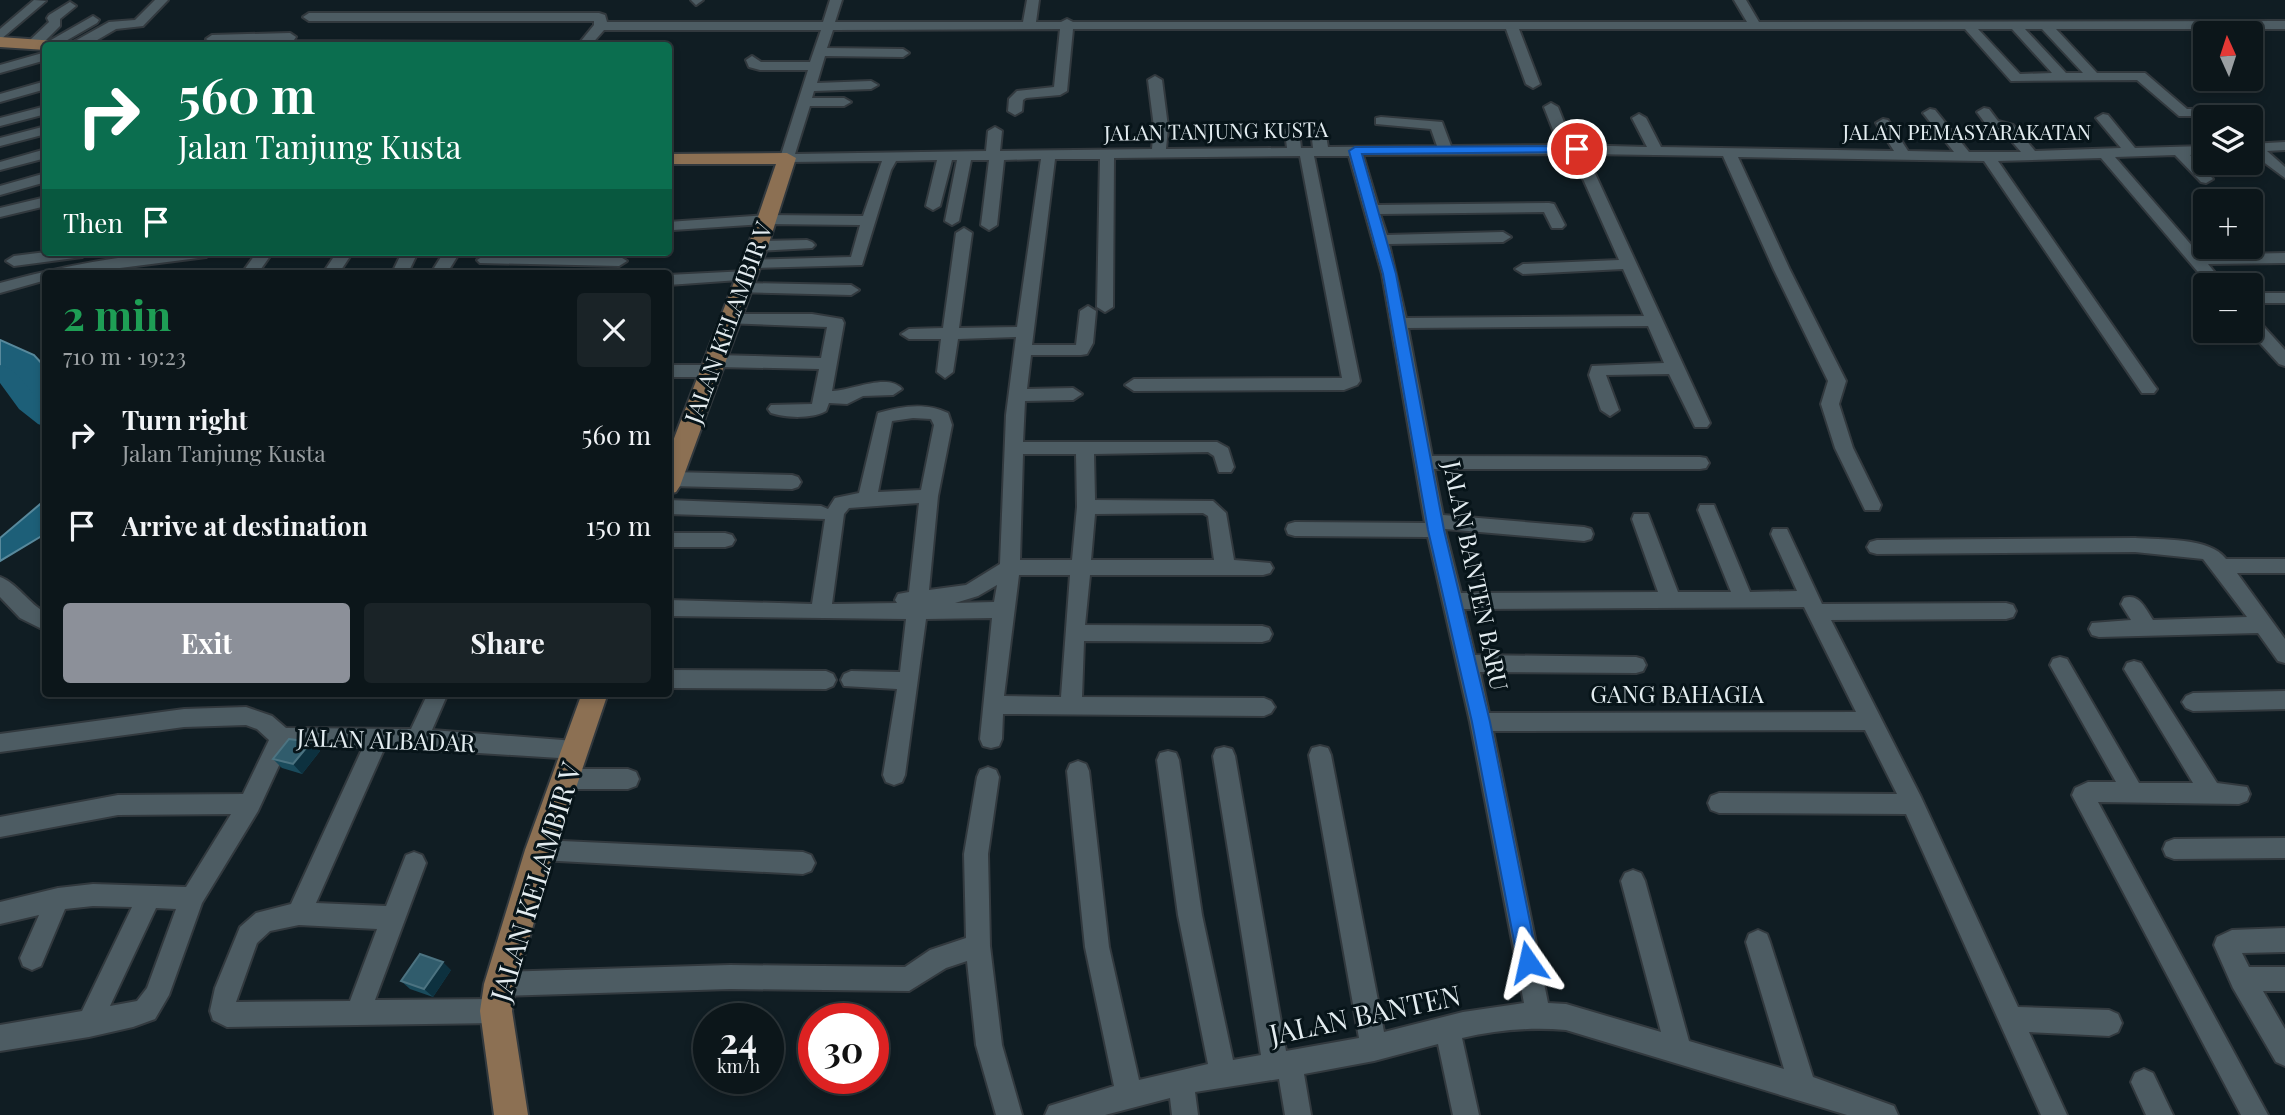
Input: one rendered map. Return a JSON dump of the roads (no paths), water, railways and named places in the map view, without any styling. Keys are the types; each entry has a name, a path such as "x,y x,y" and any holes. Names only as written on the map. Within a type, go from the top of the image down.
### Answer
{"main road":[{"path":"2,42 42,46"},
{"path":"672,159 787,158"},
{"name":"JALAN KELAMBIR V","path":"672,470 675,450 714,366 787,158"},
{"name":"JALAN KELAMBIR V","path":"511,1115 498,998 540,850 595,697"}],"street":[{"path":"85,42 113,25 139,23 162,0"},
{"path":"288,42 324,0"},
{"path":"787,158 836,0"},
{"path":"1029,24 1033,0"},
{"path":"1740,0 1754,23"},
{"path":"2,42 40,1"},
{"path":"49,42 56,23 53,18 70,6"},
{"path":"309,17 601,18 600,26 586,42"},
{"path":"56,42 93,20"},
{"path":"600,26 1067,23 1754,23 2016,26 2285,24"},
{"path":"1015,111 1016,99 1022,94 1060,91 1067,23"},
{"path":"1511,25 1532,83"},
{"path":"1968,25 2013,77 2140,76 2184,113 2193,113"},
{"path":"2016,26 2063,78"},
{"path":"2046,26 2094,77"},
{"path":"212,39 268,42"},
{"path":"0,69 42,49"},
{"path":"822,52 903,53"},
{"path":"752,60 760,66 816,66"},
{"path":"1155,80 1161,127 1159,153"},
{"path":"810,87 871,85"},
{"path":"0,98 42,86"},
{"path":"806,102 845,102"},
{"path":"1551,107 1629,264 1701,423"},
{"path":"0,122 42,111"},
{"path":"1984,112 1993,124 2008,128 2032,156"},
{"path":"1930,113 1965,157"},
{"path":"1639,118 1656,151"},
{"path":"2104,118 2132,153"},
{"path":"1381,121 1437,125 1445,149"},
{"path":"1883,123 1904,156"},
{"path":"1307,151 1318,130"},
{"path":"0,142 42,131"},
{"path":"989,225 995,131"},
{"path":"1134,385 1344,384 1351,381 1307,151 1292,131"},
{"path":"1500,132 1506,149"},
{"path":"1801,135 1812,154"},
{"path":"1831,136 1843,154"},
{"name":"JALAN TANJUNG KUSTA","path":"787,158 945,158 1159,153 1192,145 1307,151 1573,149 1729,153"},
{"path":"2263,147 2285,146"},
{"name":"JALAN BANTEN BARU","path":"1355,151 1382,240 1435,526 1481,722 1538,1014"},
{"name":"JALAN PEMASYARAKATAN","path":"1729,153 1987,157 2193,151"},
{"path":"2179,152 2206,179"},
{"path":"1729,153 1782,270 1837,381 1830,404 1844,448 1872,505"},
{"path":"0,166 42,154"},
{"path":"1023,350 1081,350 1086,343 1096,309 1107,154"},
{"path":"2105,154 2206,273"},
{"path":"990,739 1010,568 1013,448 1024,332 1049,155"},
{"path":"945,372 965,156"},
{"path":"2263,156 2285,174"},
{"path":"1987,157 2056,252 2148,389"},
{"path":"672,279 750,268 855,262 884,170 891,158"},
{"path":"933,206 945,158"},
{"path":"0,191 42,178"},
{"path":"0,213 42,202"},
{"path":"1372,210 1548,204 1557,225"},
{"path":"673,225 767,219 867,222"},
{"path":"1382,240 1503,237"},
{"path":"750,268 807,245"},
{"path":"14,261 52,256"},
{"path":"66,270 120,257"},
{"path":"108,270 120,257"},
{"path":"2194,260 2285,258"},
{"path":"485,260 618,262"},
{"path":"1523,269 1629,264"},
{"path":"750,268 852,290"},
{"path":"0,288 42,276"},
{"path":"2263,298 2285,298"},
{"path":"730,319 834,321 837,328 823,397 818,409 777,409"},
{"path":"1399,323 1654,321"},
{"path":"909,334 1024,332"},
{"path":"2263,335 2283,356"},
{"path":"672,371 714,366 829,364"},
{"path":"1610,410 1597,375 1598,370 1675,368"},
{"path":"823,397 847,398 859,390 893,389"},
{"path":"1018,395 1073,394"},
{"path":"867,499 881,420 898,414 938,414 942,417 943,425 929,496 909,681 894,775"},
{"path":"1013,448 1211,446 1222,453 1225,467"},
{"path":"1071,707 1074,633 1086,507 1084,447"},
{"path":"1423,461 1700,463"},
{"path":"672,483 792,482"},
{"path":"822,606 835,513 842,503 848,500 929,496"},
{"path":"1086,507 1206,506 1217,513 1225,567"},
{"path":"672,507 821,513"},
{"path":"1707,510 1744,600"},
{"path":"1642,519 1671,601"},
{"path":"1295,529 1435,526 1584,534"},
{"path":"1780,534 1813,606 1913,804 2054,1115"},
{"path":"672,540 725,541"},
{"path":"1877,547 2146,546 2191,549 2218,561 2285,566"},
{"path":"2218,561 2285,655"},
{"path":"974,601 1010,568 1263,568"},
{"path":"0,584 27,612 42,620"},
{"path":"672,598 822,606"},
{"path":"1454,601 1744,600 1813,606 2006,611"},
{"path":"672,608 917,606 974,601 1003,610"},
{"path":"2131,604 2148,628"},
{"path":"2099,629 2263,625"},
{"path":"1074,633 1262,634"},
{"path":"1467,663 1636,665"},
{"path":"2060,665 2133,792"},
{"path":"2134,668 2211,793"},
{"path":"672,679 826,681"},
{"path":"851,680 909,681"},
{"path":"418,738 436,697"},
{"path":"2193,702 2285,700"},
{"path":"993,705 1264,707"},
{"path":"0,743 184,718 246,716 264,722 281,737"},
{"name":"GANG BAHAGIA","path":"1481,722 1873,721"},
{"name":"JALAN ALBADAR","path":"89,1024 140,1014 150,1006 157,995 191,898 250,804 281,737 418,738 575,750"},
{"path":"299,915 378,738"},
{"path":"1224,755 1283,1066 1298,1115"},
{"path":"1320,755 1374,1048"},
{"path":"1168,760 1190,915 1223,1074"},
{"path":"1078,771 1097,947 1129,1095"},
{"path":"988,777 976,854 978,946 989,1045 1009,1115"},
{"path":"566,779 628,779"},
{"path":"2239,794 2088,792 2083,795 2255,1115"},
{"path":"1718,803 1913,804"},
{"path":"0,827 118,805 250,804"},
{"path":"2174,849 2285,848"},
{"path":"540,850 803,863"},
{"path":"358,1012 414,863"},
{"path":"1633,881 1679,1051"},
{"path":"0,913 58,899 115,894 149,898 191,898"},
{"path":"0,1038 89,1024 149,898"},
{"path":"32,958 58,899"},
{"path":"393,918 299,915 271,917 248,934 227,988 222,1010 227,1015 358,1012 730,977 909,979 939,958 978,946"},
{"path":"2285,940 2232,942 2226,945 2242,979 2285,1053"},
{"path":"1758,942 1803,1087"},
{"path":"2242,979 2285,979"},
{"name":"JALAN BANTEN","path":"1058,1115 1129,1095 1223,1074 1283,1066 1374,1048 1447,1029 1538,1014 1566,1017 1803,1087 1885,1115"},
{"path":"2009,1018 2109,1023"},
{"path":"1447,1029 1466,1115"},
{"path":"2144,1082 2160,1115"},
{"path":"1181,1084 1185,1115"}],"water":[{"path":"0,340 34,355 42,364 42,422 7,379 0,374"},
{"path":"42,503 42,536 0,561 0,538"}],"waterway":[{"path":"0,372 12,381 27,404 42,416"}]}
